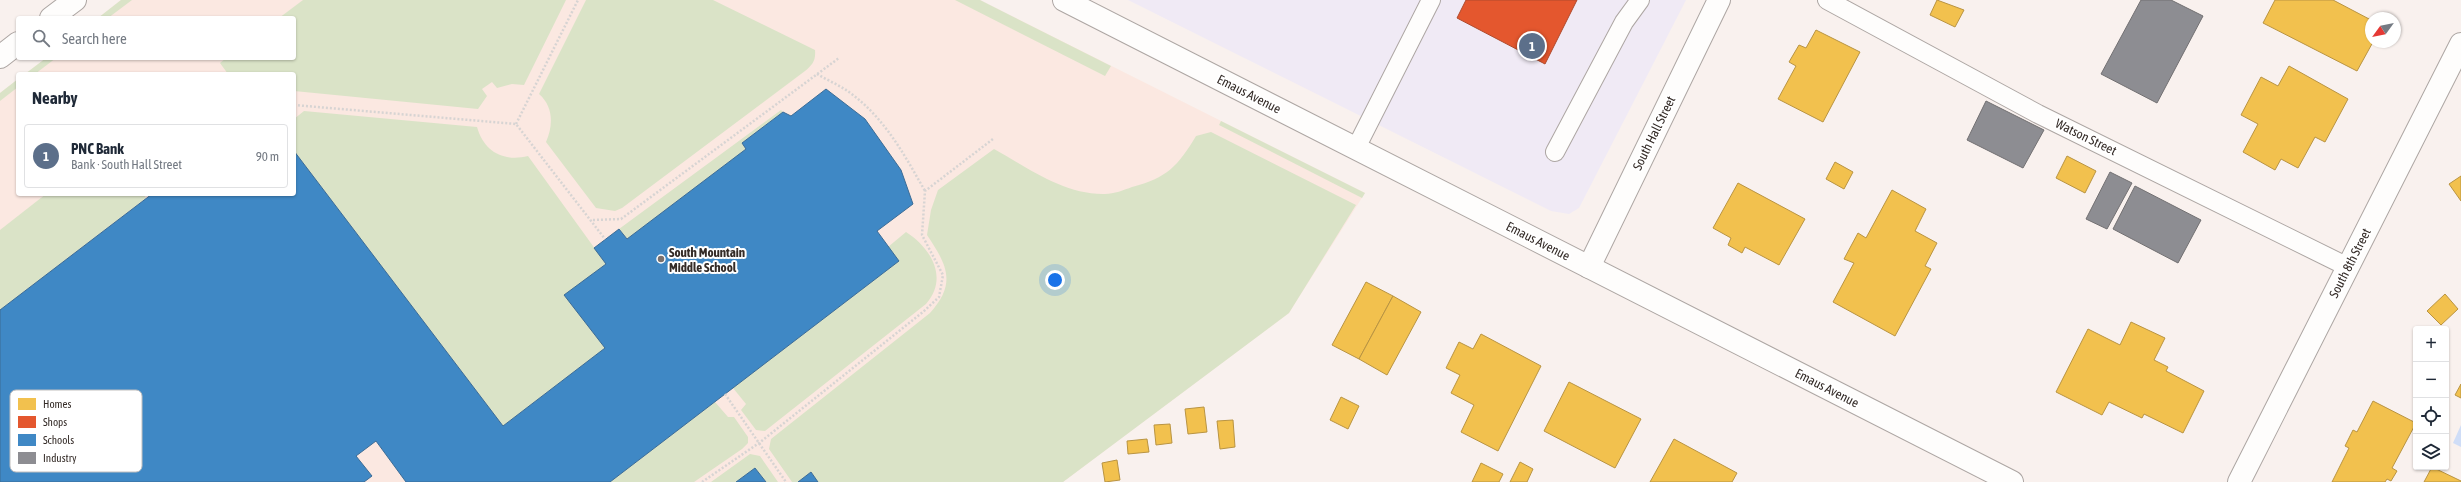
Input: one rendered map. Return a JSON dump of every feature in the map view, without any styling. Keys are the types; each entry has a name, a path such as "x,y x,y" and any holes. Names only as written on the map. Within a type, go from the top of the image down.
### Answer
{"main road":[{"path":"54,16 75,0"},
{"name":"Emaus Avenue","path":"1064,0 2012,482"},
{"name":"South Hall Street","path":"1589,267 1719,0"},
{"name":"South 8th Street","path":"2239,482 2461,44"},
{"path":"0,57 16,45"}],"lane":[{"path":"1356,148 1431,0"},
{"path":"1624,22 1625,0"},
{"path":"1555,152 1636,0"},
{"path":"1624,22 1640,0"},
{"name":"Watson Street","path":"1827,0 2038,114 2348,267"}],"path":[{"path":"516,124 578,0"},
{"path":"592,220 622,219 839,58"},
{"path":"702,482 759,443 923,312 939,297 943,275 922,235 925,191 893,136 874,113 849,92 817,74"},
{"path":"296,104 516,124 592,220 605,239"},
{"path":"925,191 993,139"},
{"path":"725,394 786,482"}],"shaded area":[{"name":"South Mountain Middle School","path":"121,0 980,0 1365,193 1289,313 1063,482 0,482 0,93 16,81 16,196 296,196 296,72 28,72 43,60 296,60 296,16 101,16"},
{"path":"1128,0 1686,0 1579,208 1569,214 1551,211"}],"green space":[{"path":"121,0 132,0 111,16 101,16"},
{"path":"303,0 566,0 524,85 512,84 497,88 492,82 482,89 487,96 478,109 296,91 296,72 227,72 220,63 224,60 296,60 296,16 282,16"},
{"path":"586,0 713,0 815,50 815,57 812,65 805,71 622,208 615,211 596,208 546,142 550,130 551,117 550,111 544,99 539,94"},
{"path":"955,0 980,0 1111,66 1105,76"},
{"path":"43,60 53,60 38,72 28,72"},
{"path":"16,81 16,89 0,101 0,93"},
{"path":"781,110 783,112 742,143 746,149 627,239 619,229"},
{"path":"304,111 477,127 480,136 485,143 496,153 511,158 528,156 606,264 565,295 605,348 503,426 296,154 296,117"},
{"path":"1221,121 1365,193 1362,198 1219,125"},
{"path":"1211,132 1356,205 1289,313 1063,482 818,482 811,472 798,482 792,482 769,449 771,439 930,313 944,292 946,274 944,265 927,235 931,210 938,190 994,149 1033,172 1075,190 1105,194 1119,192 1163,175 1177,163 1196,136"},
{"path":"43,196 144,196 146,198 0,310 0,230"},
{"path":"906,232 923,246 934,264 936,284 933,294 926,304 765,431 756,430 741,410 746,404 733,388 899,261 888,247"},
{"path":"715,402 728,417 734,417 748,437 748,443 742,449 694,482 610,482"},
{"path":"750,454 760,456 778,482 766,482 755,468 736,482 711,482"}],"water":[{"path":"2461,425 2461,447 2453,443"}],"building: Homes":[{"path":"1937,0 1964,10 1955,27 1930,15"},
{"path":"2275,0 2333,0 2365,17 2365,48 2370,48 2357,71 2263,23"},
{"path":"1816,30 1860,52 1823,122 1778,99 1796,66 1789,62 1799,45 1806,48"},
{"path":"2289,66 2348,99 2325,142 2315,137 2298,168 2281,159 2275,170 2243,152 2258,124 2241,115 2261,77 2278,86"},
{"path":"2067,156 2096,171 2085,193 2056,178"},
{"path":"1835,162 1853,172 1844,189 1826,179"},
{"path":"2461,176 2461,201 2449,184"},
{"path":"1738,183 1805,219 1779,265 1745,247 1742,253 1728,245 1731,238 1713,228"},
{"path":"1892,190 1926,209 1915,231 1937,243 1925,266 1931,269 1895,336 1833,302 1854,263 1844,259 1858,233 1866,238"},
{"path":"1366,282 1393,296 1359,359 1332,345"},
{"path":"2445,294 2458,309 2441,325 2427,311"},
{"path":"1393,296 1421,312 1387,375 1359,359"},
{"path":"2131,322 2165,338 2154,360 2168,367 2166,371 2204,391 2183,433 2144,414 2142,418 2109,402 2102,415 2056,392 2088,329 2120,345"},
{"path":"1481,334 1541,366 1498,451 1461,432 1474,405 1451,393 1460,375 1446,368 1459,342 1473,349"},
{"path":"1569,382 1641,419 1615,468 1544,431"},
{"path":"2461,384 2461,398 2455,395"},
{"path":"1341,397 1359,406 1348,429 1330,420"},
{"path":"2373,401 2413,421 2413,429 2392,468 2397,471 2391,481 2387,479 2385,482 2332,482 2349,448 2345,446 2353,430 2357,432"},
{"path":"1204,407 1207,432 1188,434 1185,409"},
{"path":"1233,420 1235,447 1220,449 1217,421"},
{"path":"1170,424 1172,443 1156,445 1154,425"},
{"path":"1147,439 1149,452 1128,454 1127,441"},
{"path":"1674,439 1737,473 1732,482 1650,482"},
{"path":"1117,460 1120,480 1105,482 1102,463"},
{"path":"1520,462 1533,469 1527,482 1510,482"},
{"path":"1481,463 1503,474 1499,482 1472,482"},
{"path":"2430,470 2438,470 2461,481 2461,482 2424,482"}],"building: Shops":[{"path":"1466,0 1577,0 1545,64 1457,18"}],"building: Schools":[{"path":"826,89 865,119 901,170 913,204 877,231 899,261 610,482 406,482 376,441 356,456 372,476 364,482 0,482 0,310 149,196 296,196 296,154 503,426 605,348 564,295 606,264 594,248 619,229 627,239 746,149 742,143 783,112 791,116"},
{"path":"755,468 766,482 736,482"},
{"path":"811,472 818,482 798,482"}],"building: Industry":[{"path":"2141,0 2171,0 2203,16 2157,103 2101,74"},
{"path":"1986,101 2044,130 2023,168 1967,140"},
{"path":"2110,172 2132,183 2107,229 2086,219"},
{"path":"2135,186 2201,220 2178,263 2113,229"}],"place":[{"name":"PNC Bank","path":"1532,46"},
{"name":"South Mountain Middle School","path":"661,259"}]}
